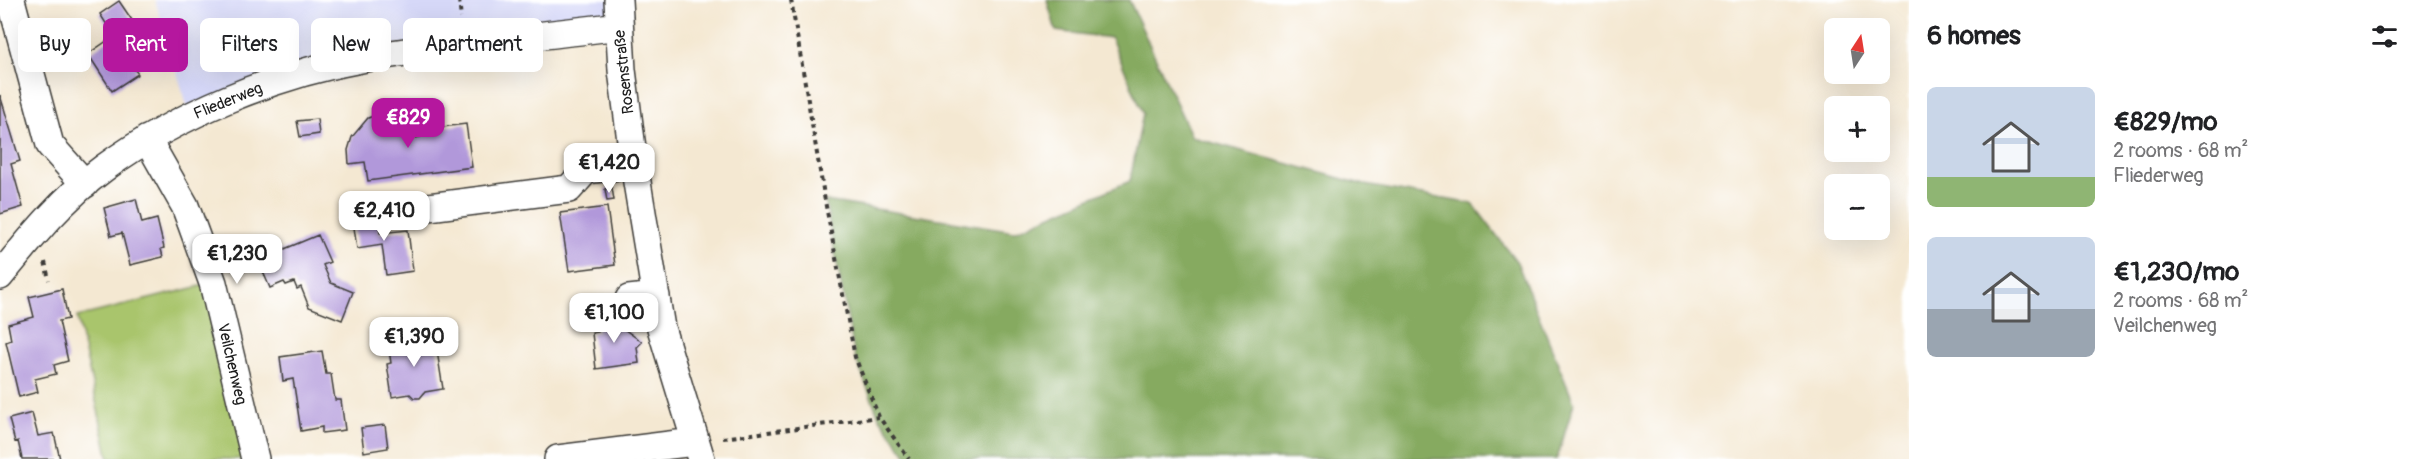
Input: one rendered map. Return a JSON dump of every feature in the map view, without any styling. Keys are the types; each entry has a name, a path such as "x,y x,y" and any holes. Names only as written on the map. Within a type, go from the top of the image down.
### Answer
{"street":[{"path":"11,0 50,145 85,184"},
{"name":"Fliederweg","path":"0,276 29,240 102,169 147,139 190,116 230,99 271,83 366,58 619,13"},
{"name":"Rosenstraße","path":"619,13 622,70 634,164 661,328 698,451"},
{"name":"Veilchenweg","path":"147,139 185,206 213,283 255,459"},
{"path":"413,209 569,189 586,170 634,164"},
{"path":"629,299 656,296"},
{"path":"558,459 698,451"}],"path":[{"path":"791,0 825,201 855,357 879,417 909,459"},
{"path":"698,451 879,417"}],"shaded area":[{"path":"155,0 618,0 619,26 543,36 543,18 403,18 403,53 391,55 391,18 311,18 311,72 324,72 190,116 177,72 188,72 188,18 160,18"}],"green space":[{"path":"1047,0 1129,0 1192,137 1365,185 1473,204 1517,262 1574,403 1557,459 909,459 879,417 855,357 825,201 1015,231 1130,181 1143,113 1111,38 1056,31"},
{"path":"213,283 255,459 109,459 77,317"}],"building":[{"path":"119,1 131,18 103,19 100,14"},
{"path":"103,44 103,72 136,72 138,74 112,91 91,59 91,52"},
{"path":"0,95 20,161 11,164 23,207 0,214"},
{"path":"391,110 395,133 409,131 410,139 420,137 419,130 466,124 472,167 368,181 365,162 349,164 348,150 352,137 368,118"},
{"path":"317,119 319,134 300,137 297,121"},
{"path":"612,188 614,200 607,201 605,189"},
{"path":"136,199 142,223 157,219 164,248 161,249 163,257 130,265 122,233 111,236 104,208"},
{"path":"607,207 615,265 569,271 560,213"},
{"path":"377,210 380,233 408,230 413,271 386,275 382,245 357,249 352,213"},
{"path":"318,235 330,262 323,265 331,283 353,292 342,320 309,307 301,287 297,289 294,282 286,285 284,282 270,288 258,260"},
{"path":"62,289 68,319 59,321 68,361 54,365 56,374 35,379 38,392 19,397 6,342 11,340 8,324 34,317 29,297"},
{"path":"622,315 624,329 642,342 637,347 639,363 596,369 592,333 598,332 596,319"},
{"path":"435,338 443,389 425,392 420,398 414,398 410,394 392,397 387,364 391,363 388,344"},
{"path":"322,351 326,374 331,374 335,400 341,400 345,430 322,433 322,427 301,431 293,379 283,381 280,357"},
{"path":"32,413 38,436 54,433 60,459 22,459 9,419"},
{"path":"385,425 388,448 364,452 361,428"}]}
